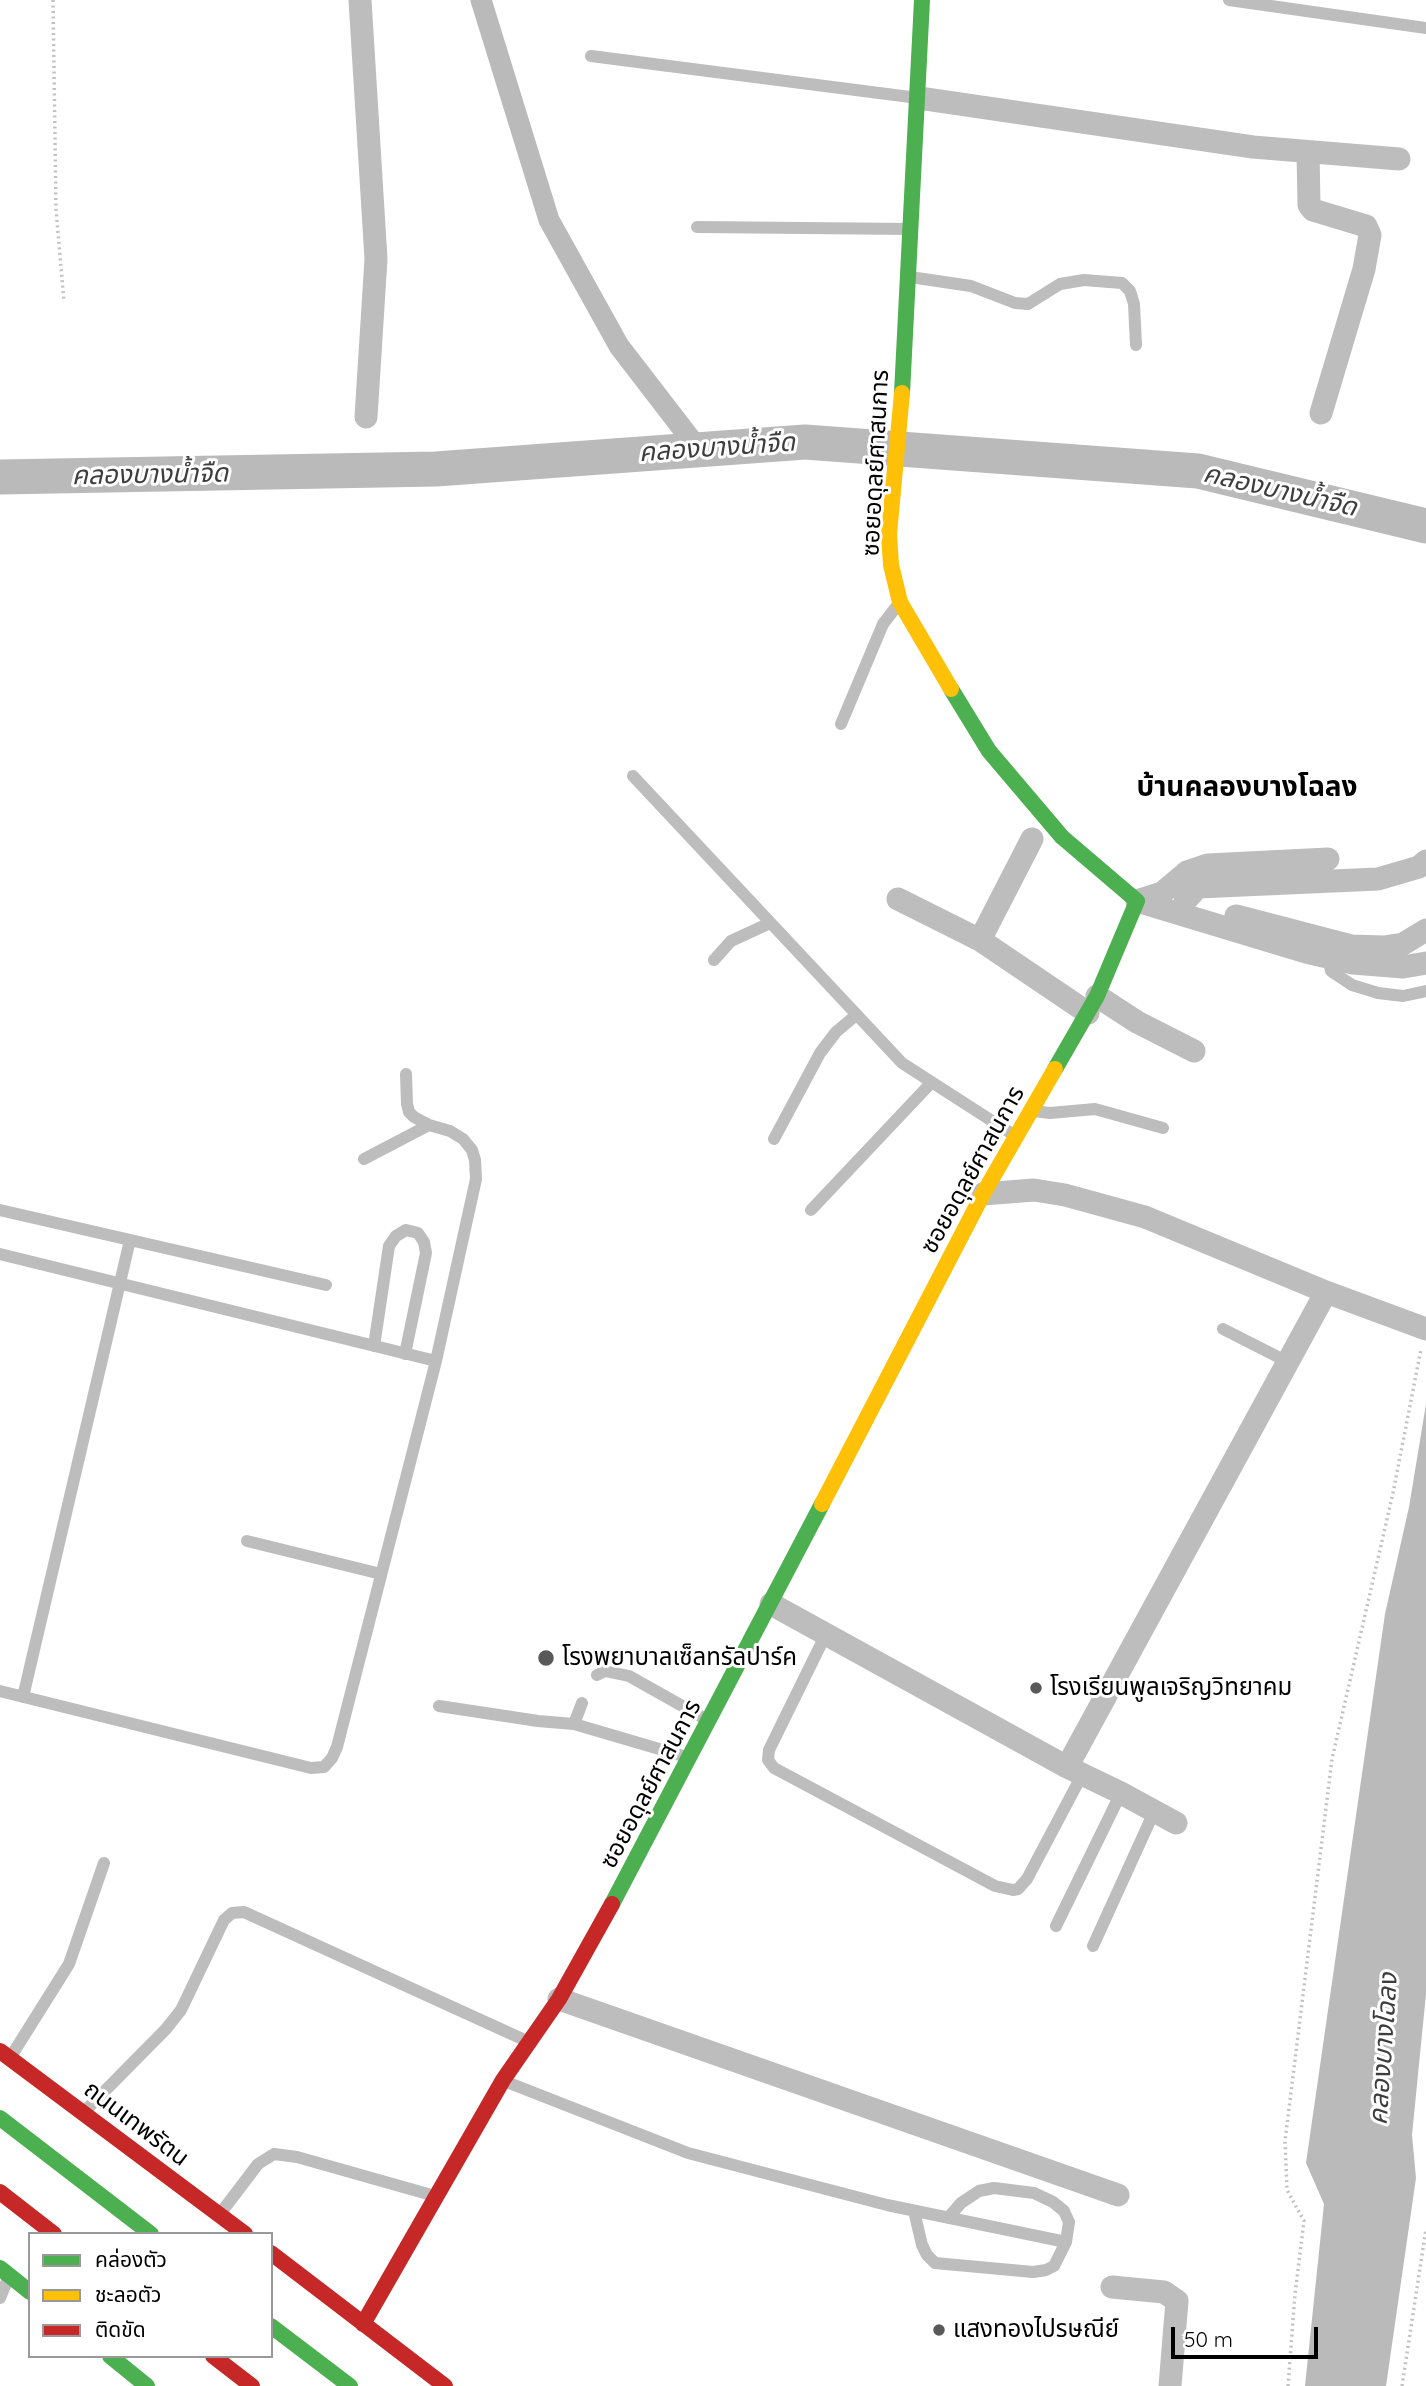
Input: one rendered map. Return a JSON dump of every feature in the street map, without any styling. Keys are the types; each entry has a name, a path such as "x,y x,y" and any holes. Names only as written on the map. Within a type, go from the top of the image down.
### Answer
{"main road":[{"name":"ซอยอดุลย์ศาสนการ","path":"363,2324 503,2080 559,1999 633,1868 983,1194 1092,1005 1137,901 1062,837 989,751 900,602 891,565 889,534 910,277 922,0"},
{"name":"ถนนเทพรัตน","path":"5,2055 242,2232"},
{"path":"0,2118 148,2232"},
{"path":"0,2193 51,2232"},
{"path":"0,2205 35,2232"},
{"path":"273,2255 445,2386"},
{"path":"5,2272 28,2290"},
{"path":"273,2328 350,2386"},
{"path":"112,2358 147,2386"},
{"path":"200,2358 235,2386"},
{"path":"216,2358 252,2386"}],"street":[{"path":"360,0 376,259 366,417"},
{"path":"919,98 1252,147 1399,159"},
{"path":"1308,152 1309,205 1313,211 1366,226 1370,235 1364,269 1321,413"},
{"path":"980,940 1032,839"},
{"path":"1137,901 1162,894 1187,872 1208,865 1328,859"},
{"path":"1185,901 1198,887 1378,879 1419,867 1426,861"},
{"path":"1162,894 1352,946 1384,947 1403,944 1426,930"},
{"path":"898,899 980,940 1092,1005 1137,1022 1194,1051"},
{"path":"1137,901 1328,957 1403,967 1426,963"},
{"path":"983,1194 1034,1190 1065,1195 1145,1217 1326,1292 1422,1327"},
{"path":"1075,1771 1326,1292"},
{"path":"771,1604 1176,1824"},
{"path":"559,1999 1118,2195"},
{"path":"1112,2287 1164,2292 1177,2301 1170,2386"}],"lane":[{"path":"1228,0 1426,27"},
{"path":"592,56 919,98"},
{"path":"697,227 912,229"},
{"path":"910,277 971,286 1015,303 1028,304 1060,284 1084,280 1122,283 1129,291 1134,304 1136,345"},
{"path":"841,724 883,624 900,602"},
{"path":"633,776 855,1016 902,1063 1017,1138"},
{"path":"714,960 731,940 769,923"},
{"path":"1328,957 1331,971 1352,985 1378,993 1403,996 1426,991"},
{"path":"774,1139 820,1053 836,1032 855,1016"},
{"path":"0,1691 312,1768 324,1767 332,1758 436,1361 476,1179 472,1150 463,1139 450,1131 429,1125 409,1112 406,1074"},
{"path":"811,1210 931,1083"},
{"path":"1032,1111 1049,1113 1095,1109 1163,1128"},
{"path":"364,1159 429,1125"},
{"path":"0,1210 326,1285"},
{"path":"374,1346 389,1246 396,1236 406,1230 418,1233 424,1242 426,1253 405,1354"},
{"path":"23,1697 130,1240"},
{"path":"0,1254 436,1361"},
{"path":"1223,1329 1288,1362"},
{"path":"247,1541 381,1574"},
{"path":"826,1634 769,1750 768,1760 774,1768 995,1886 1013,1890 1018,1889 1027,1879 1075,1771"},
{"path":"597,1675 606,1671 629,1676 709,1721"},
{"path":"574,1724 582,1703"},
{"path":"439,1706 574,1724 690,1758"},
{"path":"1056,1926 1121,1793"},
{"path":"1093,1946 1154,1812"},
{"path":"5,2055 69,1964 104,1863"},
{"path":"83,2113 166,2029 181,2010 223,1920 232,1913 244,1912 529,2042"},
{"path":"503,2080 688,2154 914,2211 1066,2242"},
{"path":"220,2214 258,2164 274,2154 297,2157 435,2196"},
{"path":"914,2211 922,2245 935,2263 1032,2272 1054,2266 1066,2242 1069,2222 1064,2211 1034,2193 994,2188 979,2191 961,2203 948,2218"},
{"path":"0,2298 5,2272"}],"path":[{"path":"53,0 56,209 64,302"},
{"path":"1288,2386 1304,2221 1287,2190 1285,2141 1332,1759 1393,1493 1421,1346 1422,1327"},
{"path":"1402,2386 1426,2229"}],"water":[{"name":"คลองบางโฉลง","path":"1426,1404 1426,1994 1412,2135 1416,2178 1386,2386 1305,2386 1324,2204 1306,2163 1385,1614 1409,1507"}],"waterway":[{"path":"481,0 549,220 619,346 699,450"},
{"name":"คลองบางน้ำจืด","path":"0,477 436,469 805,442 1198,471 1426,526"}],"traffic: fast":[{"path":"902,393 922,0"},
{"path":"951,689 989,751 1062,837 1137,901 1097,996 1055,1069"},
{"path":"612,1904 822,1504"},
{"path":"0,2118 148,2232"},
{"path":"0,2268 28,2290"},
{"path":"273,2328 350,2386"},
{"path":"112,2358 147,2386"}],"traffic: slow":[{"path":"902,393 889,534 891,565 900,602 951,689"},
{"path":"822,1504 983,1194 1055,1069"}],"traffic: jam":[{"path":"363,2324 503,2080 559,1999 612,1904"},
{"path":"0,2051 242,2232"},
{"path":"0,2192 51,2232"},
{"path":"273,2255 445,2386"},
{"path":"216,2358 252,2386"}],"place":[{"name":"โรงพยาบาลเซ็ลทรัลปาร์ค","path":"546,1658"},
{"name":"โรงเรียนพูลเจริญวิทยาคม","path":"1036,1688"},
{"name":"แสงทองไปรษณีย์","path":"939,2330"}],"district":[{"name":"บ้านคลองบางโฉลง","path":"1247,788"}]}
